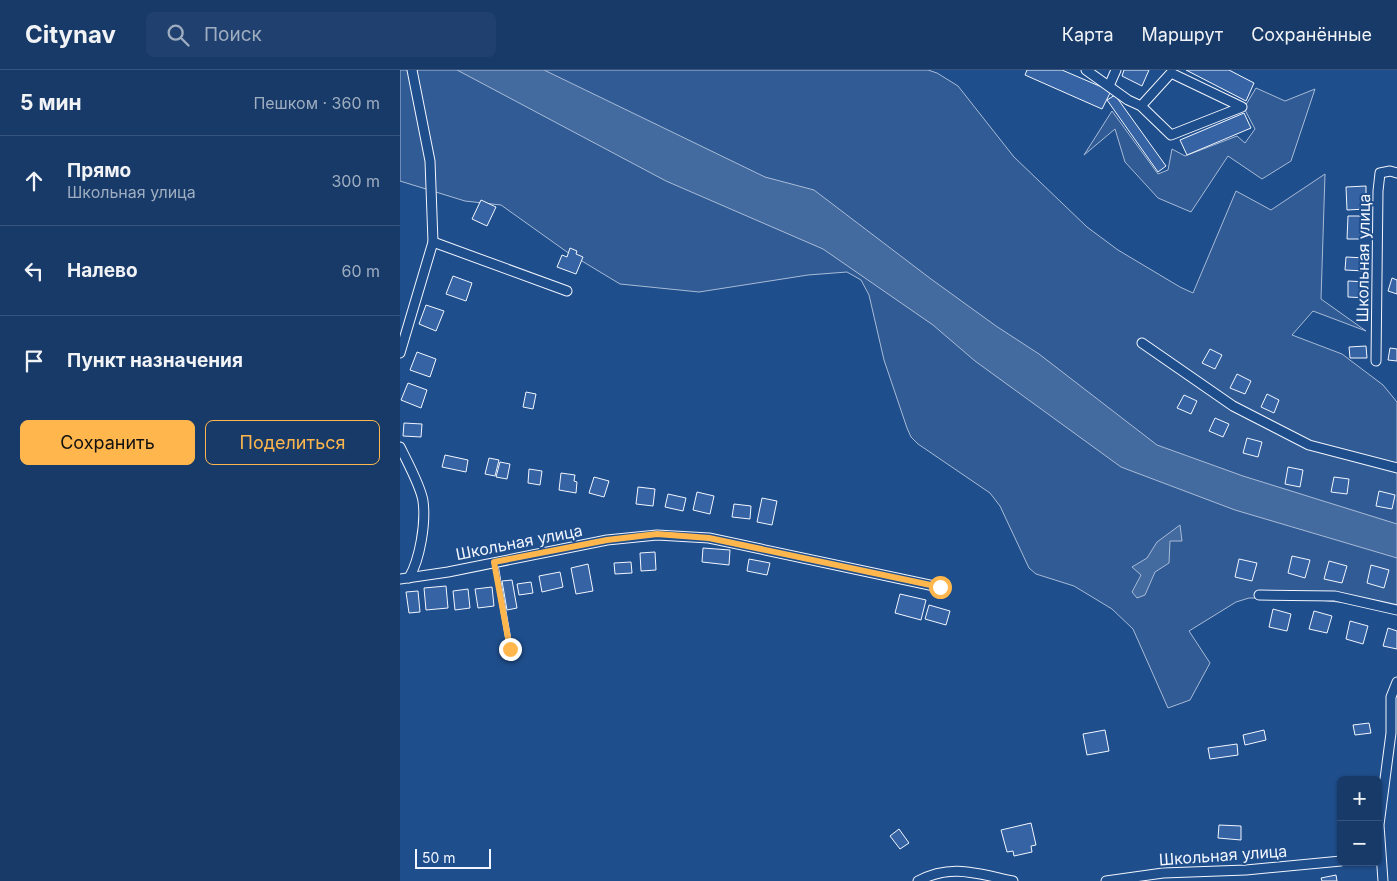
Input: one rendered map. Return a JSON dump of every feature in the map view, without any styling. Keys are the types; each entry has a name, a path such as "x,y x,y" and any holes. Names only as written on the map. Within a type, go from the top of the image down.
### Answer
{"street":[{"path":"400,353 433,242 430,160 412,70"},
{"path":"1086,70 1128,100 1141,106 1171,135 1242,107 1171,73 1141,106"},
{"path":"1109,86 1116,70"},
{"name":"Школьная улица","path":"1376,361 1378,191 1380,173 1390,170 1397,173"},
{"path":"433,242 567,291"},
{"path":"1142,343 1233,406 1308,446 1397,468"},
{"path":"400,447 423,500 421,533 415,564 404,578"},
{"name":"Школьная улица","path":"404,578 607,540 657,534 709,538 940,587"},
{"path":"1259,595 1335,596 1397,610"},
{"path":"1379,821 1394,732 1391,697 1397,682"},
{"name":"Школьная улица","path":"1106,881 1163,873 1202,876 1337,861"},
{"path":"1381,866 1382,881"},
{"path":"918,881 928,876 958,870 1013,881"}],"lane":[{"path":"494,562 510,649"}],"shaded area":[{"path":"400,70 928,70 937,73 958,86 1014,157 1087,227 1118,250 1193,293 1236,191 1271,210 1325,174 1321,299 1366,331 1313,311 1292,335 1342,354 1383,385 1397,402 1397,608 1309,599 1249,598 1236,602 1189,631 1210,663 1190,700 1168,708 1133,629 1112,609 1074,586 1036,574 1029,568 1000,506 990,493 918,444 911,437 884,360 869,295 861,280 847,272 808,275 699,292 620,284 567,252 501,205 465,201 400,181"},
{"path":"457,70 544,70 765,177 814,190 931,279 996,326 1039,354 1157,445 1243,476 1397,524 1397,558 1235,510 1121,467 975,361 933,325 823,249 666,181"},
{"path":"1256,88 1285,101 1315,89 1291,161 1262,179 1228,156 1191,212 1158,198 1125,162 1115,129 1084,155 1112,111 1158,174 1168,170 1172,149 1185,156 1237,136 1245,143 1255,129 1244,108"},
{"path":"1180,525 1182,541 1170,541 1169,563 1155,572 1145,595 1137,598 1132,592 1141,575 1132,567 1147,558 1157,542"}],"building":[{"path":"1027,70 1062,70 1111,91 1102,109 1025,75"},
{"path":"1124,70 1149,70 1142,86 1122,76"},
{"path":"1186,70 1229,70 1254,83 1246,101"},
{"path":"1115,95 1166,166 1158,172 1107,100"},
{"path":"1244,113 1251,128 1187,155 1180,140"},
{"path":"1366,186 1366,209 1347,210 1346,187"},
{"path":"481,200 496,207 487,226 472,219"},
{"path":"1348,216 1363,216 1363,239 1347,239"},
{"path":"570,248 577,251 576,254 583,257 576,274 557,267 562,255 567,257"},
{"path":"1346,257 1366,258 1365,271 1345,270"},
{"path":"453,276 472,283 466,301 446,294"},
{"path":"1392,278 1397,280 1397,294 1388,291"},
{"path":"1348,281 1368,282 1368,298 1348,297"},
{"path":"426,305 444,311 436,331 419,324"},
{"path":"1366,346 1367,358 1350,358 1349,347"},
{"path":"1390,348 1397,349 1397,361 1388,360"},
{"path":"1210,349 1222,355 1215,369 1202,363"},
{"path":"417,352 436,359 430,377 410,370"},
{"path":"1237,374 1251,381 1245,394 1230,388"},
{"path":"408,383 427,390 421,408 401,400"},
{"path":"526,392 536,394 533,409 523,407"},
{"path":"1267,394 1279,400 1274,413 1261,407"},
{"path":"1184,395 1197,401 1191,414 1177,408"},
{"path":"1215,418 1229,424 1223,437 1209,431"},
{"path":"404,423 422,424 421,437 403,436"},
{"path":"1247,438 1262,442 1258,457 1243,453"},
{"path":"445,455 468,460 466,472 442,467"},
{"path":"489,458 499,460 495,476 485,474"},
{"path":"500,462 510,464 507,479 496,477"},
{"path":"1288,467 1303,470 1300,487 1285,484"},
{"path":"529,469 542,471 540,485 528,483"},
{"path":"561,473 575,475 574,481 577,482 576,493 559,490"},
{"path":"594,477 609,481 604,497 589,493"},
{"path":"1334,477 1349,479 1347,494 1331,492"},
{"path":"638,487 655,489 653,506 636,504"},
{"path":"1379,491 1395,495 1392,509 1376,506"},
{"path":"697,492 714,496 710,514 693,510"},
{"path":"668,494 686,498 683,511 665,507"},
{"path":"762,498 777,501 772,525 757,522"},
{"path":"734,504 751,506 750,519 732,517"},
{"path":"703,548 730,550 729,565 702,562"},
{"path":"655,552 656,570 641,571 640,553"},
{"path":"1292,556 1310,560 1305,578 1288,573"},
{"path":"749,559 770,563 767,575 747,571"},
{"path":"1239,559 1257,563 1252,581 1235,577"},
{"path":"1329,561 1347,566 1342,583 1324,579"},
{"path":"631,562 632,573 615,574 614,563"},
{"path":"588,564 593,591 576,594 571,568"},
{"path":"1371,565 1389,570 1384,588 1367,583"},
{"path":"560,572 563,587 542,592 539,576"},
{"path":"512,580 517,608 507,610 502,581"},
{"path":"531,582 533,593 519,595 517,584"},
{"path":"446,586 448,608 426,610 424,588"},
{"path":"492,587 494,606 478,608 475,589"},
{"path":"468,589 470,608 455,610 453,591"},
{"path":"418,591 420,612 409,613 406,592"},
{"path":"900,594 926,600 921,620 895,613"},
{"path":"929,605 950,611 946,625 925,619"},
{"path":"1273,609 1291,614 1287,631 1269,627"},
{"path":"1314,611 1332,616 1327,633 1309,629"},
{"path":"1350,621 1368,626 1363,644 1346,639"},
{"path":"1388,628 1397,631 1397,649 1383,646"},
{"path":"1369,723 1371,733 1355,735 1353,725"},
{"path":"1105,730 1109,751 1087,755 1083,734"},
{"path":"1264,730 1266,740 1245,745 1243,735"},
{"path":"1237,744 1238,755 1210,759 1208,748"},
{"path":"1031,823 1036,845 1031,846 1032,852 1014,856 1013,851 1007,852 1001,830"},
{"path":"1219,825 1241,826 1241,840 1218,838"},
{"path":"899,829 909,843 900,849 890,836"},
{"path":"1336,875 1337,881 1322,881 1321,878"}],"route":[{"path":"510,649 494,562 607,540 657,534 709,538 940,587"}]}
